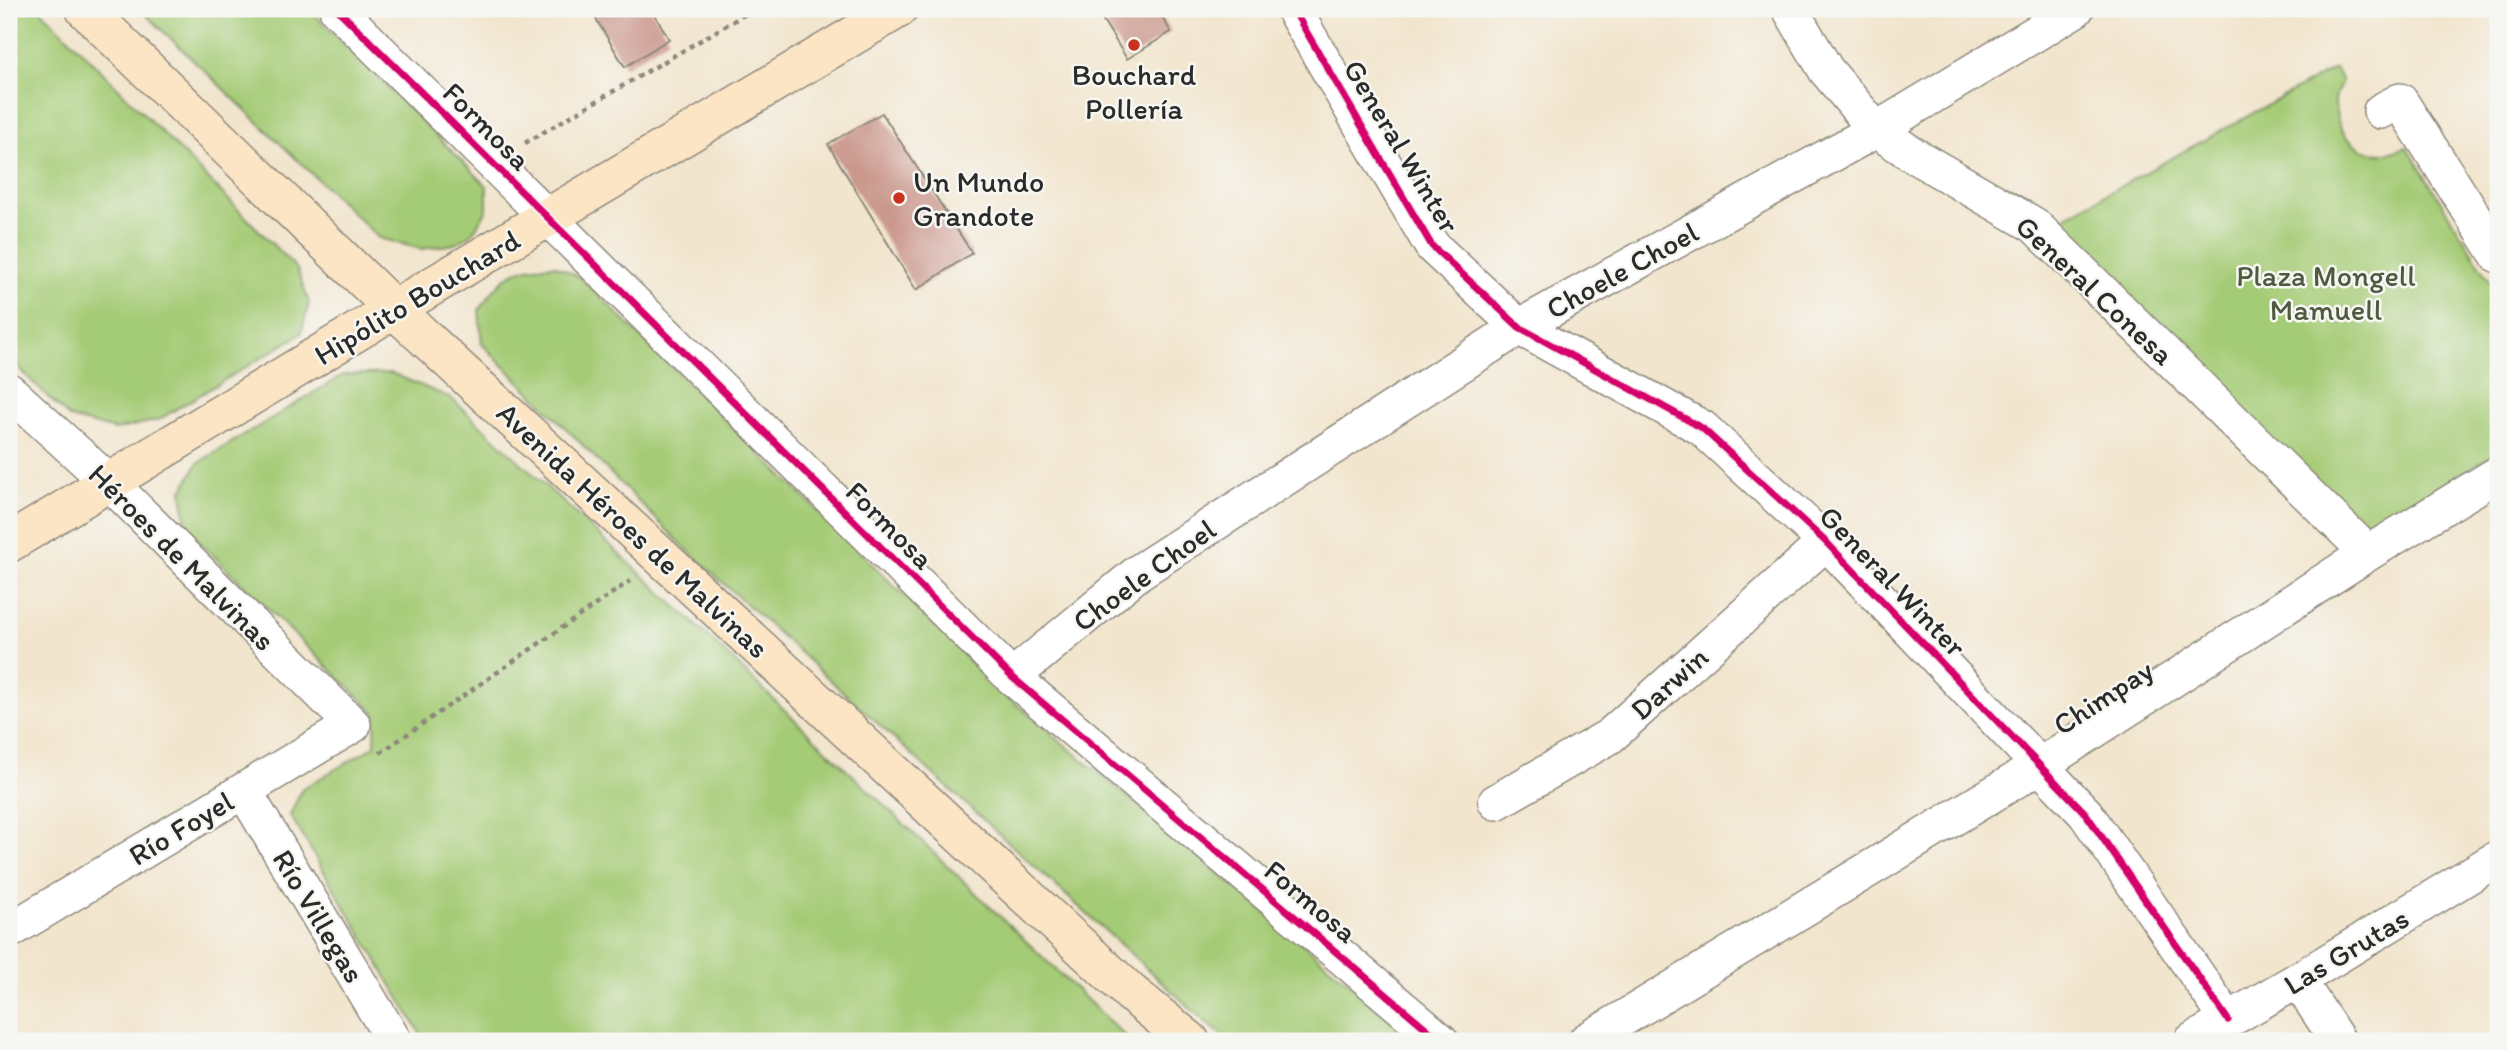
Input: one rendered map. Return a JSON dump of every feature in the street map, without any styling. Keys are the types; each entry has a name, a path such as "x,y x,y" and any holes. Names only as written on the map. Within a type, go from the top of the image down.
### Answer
{"main road":[{"name":"Avenida Héroes de Malvinas","path":"85,9 394,309 1131,993 1190,1041"},
{"name":"Hipólito Bouchard","path":"9,543 394,309 898,9"}],"street":[{"name":"Formosa","path":"337,9 1012,677 1441,1041"},
{"name":"General Winter","path":"1293,9 1432,246 1519,327 1702,428 1826,541 2086,814 2228,1020"},
{"name":"General Conesa","path":"1790,9 1826,70 1875,130 2034,225 2368,553"},
{"name":"Choele Choel","path":"1012,677 1139,572 1519,327 1875,130 2076,9"},
{"path":"2381,111 2400,101 2498,255"},
{"name":"Héroes de Malvinas","path":"9,391 110,484 353,725"},
{"name":"Chimpay","path":"1586,1041 2039,766 2368,553 2498,474"},
{"name":"Darwin","path":"1496,802 1610,736 1826,541"},
{"name":"Río Foyel","path":"9,931 353,725"},
{"name":"Río Villegas","path":"244,791 394,1041"},
{"name":"Las Grutas","path":"2192,1041 2498,858"},
{"path":"2298,980 2338,1041"}],"path":[{"path":"492,162 754,9"},
{"path":"353,725 380,753 663,558"},
{"path":"2489,1041 2498,1036"}],"green space":[{"path":"9,9 40,9 297,269 309,303 301,334 158,420 115,430 70,418 9,359"},
{"path":"140,9 309,9 487,186 487,210 471,235 455,244 421,249 379,238"},
{"name":"Plaza Mongell Mamuell","path":"2335,68 2342,81 2336,94 2336,112 2338,122 2348,139 2375,153 2388,153 2407,147 2498,294 2498,451 2376,526 2344,515 2052,224"},
{"path":"555,265 580,277 1003,693 1419,1041 1231,1041 1210,1026 687,550 482,344 479,310 496,288 518,271"},
{"path":"391,373 451,398 695,624 1130,1041 425,1041 290,815 302,789 375,746 375,713 187,530 182,491 198,463 343,375"}],"building":[{"path":"590,9 651,9 669,39 625,67"},
{"name":"Bouchard Pollería","path":"1096,9 1157,9 1171,32 1127,59"},
{"name":"Un Mundo Grandote","path":"882,113 972,253 916,290 828,144"}],"cycle path":[{"path":"337,9 1012,677 1441,1041"},
{"path":"1293,9 1432,246 1519,327 1702,428 1826,542 2086,814 2228,1020"}],"place":[{"name":"Bouchard Pollería","path":"1134,45"},
{"name":"Un Mundo Grandote","path":"899,198"}]}
